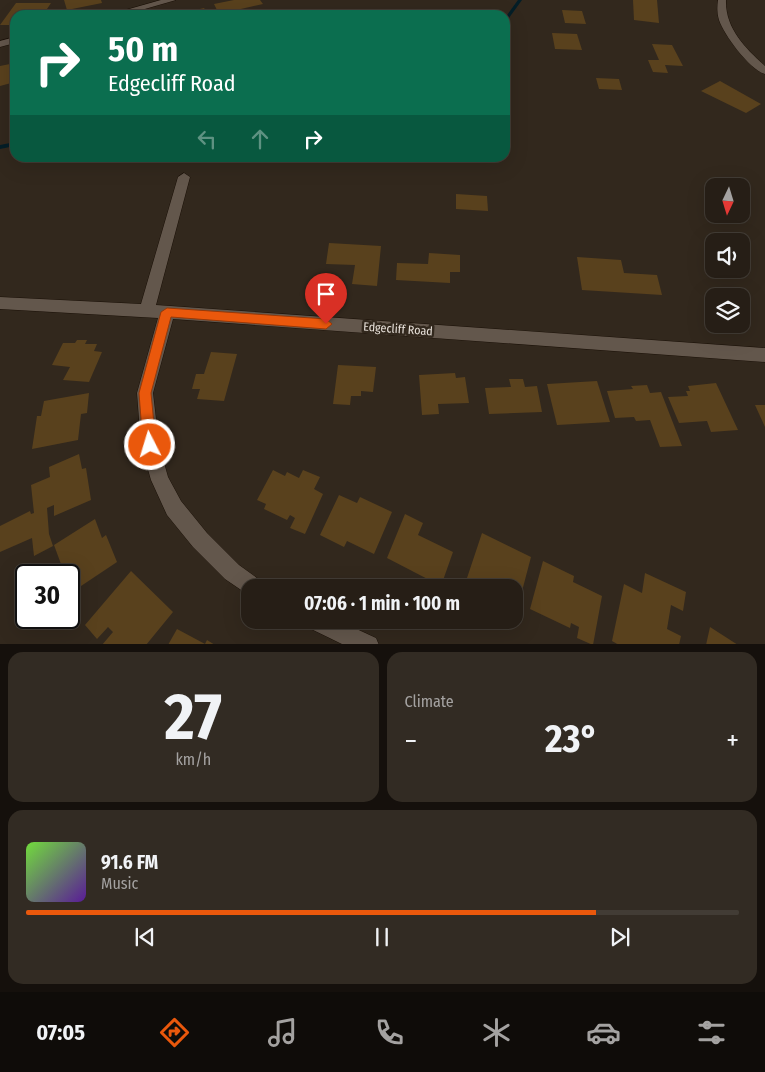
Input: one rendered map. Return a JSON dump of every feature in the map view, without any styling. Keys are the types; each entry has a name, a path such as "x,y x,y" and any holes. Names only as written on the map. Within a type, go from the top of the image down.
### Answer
{"street":[{"path":"133,10 172,0"},
{"path":"722,0 720,8 727,26 740,46 765,71"},
{"path":"147,311 158,268 173,225 184,177"},
{"name":"Edgecliff Road","path":"0,303 167,312 765,355"},
{"path":"167,312 145,393 150,445 160,480 174,508 200,540 242,579"},
{"path":"335,629 369,644"}],"building":[{"path":"64,0 101,0 102,3 67,10"},
{"path":"234,0 260,0 263,4 237,10 217,10 214,4"},
{"path":"633,0 657,0 659,23 634,20"},
{"path":"16,3 51,3 46,10 11,10"},
{"path":"562,10 582,11 586,24 565,23"},
{"path":"10,11 10,25 0,25"},
{"path":"552,33 577,34 582,50 555,49"},
{"path":"652,44 672,45 683,66 665,65 668,73 653,72 648,60 659,60"},
{"path":"10,64 10,83 0,86 0,66"},
{"path":"596,78 619,79 622,90 599,89"},
{"path":"720,81 761,104 746,113 701,91"},
{"path":"456,194 487,196 488,211 456,209"},
{"path":"329,243 381,246 377,286 352,284 355,265 326,264"},
{"path":"429,253 460,255 460,272 450,272 450,283 396,280 397,263 428,264"},
{"path":"577,257 621,260 624,273 657,275 662,295 582,290"},
{"path":"77,340 87,340 85,344 97,344 94,351 102,352 89,382 63,380 70,367 52,365 63,343 75,343"},
{"path":"211,352 237,354 224,401 197,399 200,389 192,389 196,374 204,374"},
{"path":"338,365 376,367 373,392 361,391 361,396 351,396 350,405 333,404"},
{"path":"455,373 456,378 465,377 469,403 438,404 439,414 422,415 419,375"},
{"path":"509,379 523,379 525,387 537,386 542,412 489,414 485,388 511,387"},
{"path":"597,381 610,422 557,425 547,384"},
{"path":"716,383 738,430 711,432 707,421 679,423 668,397 688,396 686,391 690,391 688,386"},
{"path":"647,385 650,393 661,392 682,446 660,447 650,420 636,421 634,417 615,418 607,391 633,389 631,386"},
{"path":"89,393 87,413 81,414 78,440 32,449 37,416 41,416 44,401"},
{"path":"755,405 765,405 765,427"},
{"path":"79,454 82,469 86,468 91,500 54,516 54,505 47,508 49,534 53,546 34,556 32,538 0,552 0,526 30,511 31,514 34,513 31,485 50,477 49,467"},
{"path":"273,470 285,476 287,472 299,478 303,470 320,477 314,489 323,494 305,534 290,528 295,518 290,515 287,520 264,509 266,504 257,500"},
{"path":"339,495 357,503 360,497 392,512 374,554 347,541 344,547 320,535"},
{"path":"405,514 423,523 418,535 453,552 443,579 428,579 387,558"},
{"path":"95,519 102,538 106,535 117,562 80,587 80,564 61,564 54,545"},
{"path":"482,533 531,557 523,587 523,579 467,579"},
{"path":"543,561 574,576 573,582 602,596 593,644 577,638 579,627 571,623 570,628 530,609"},
{"path":"131,571 173,612 147,644 103,644 113,632 108,627 97,639 85,625"},
{"path":"645,573 686,592 683,611 671,605 667,629 681,636 679,644 617,644 612,641 624,584 642,593"},
{"path":"710,627 736,644 706,644"},
{"path":"177,629 205,644 169,644"},
{"path":"207,640 213,644 205,644"}],"waterway":[{"path":"510,14 520,0"},
{"path":"0,147 10,145"}],"route":[{"path":"150,445 145,393 167,312 326,324"}]}
